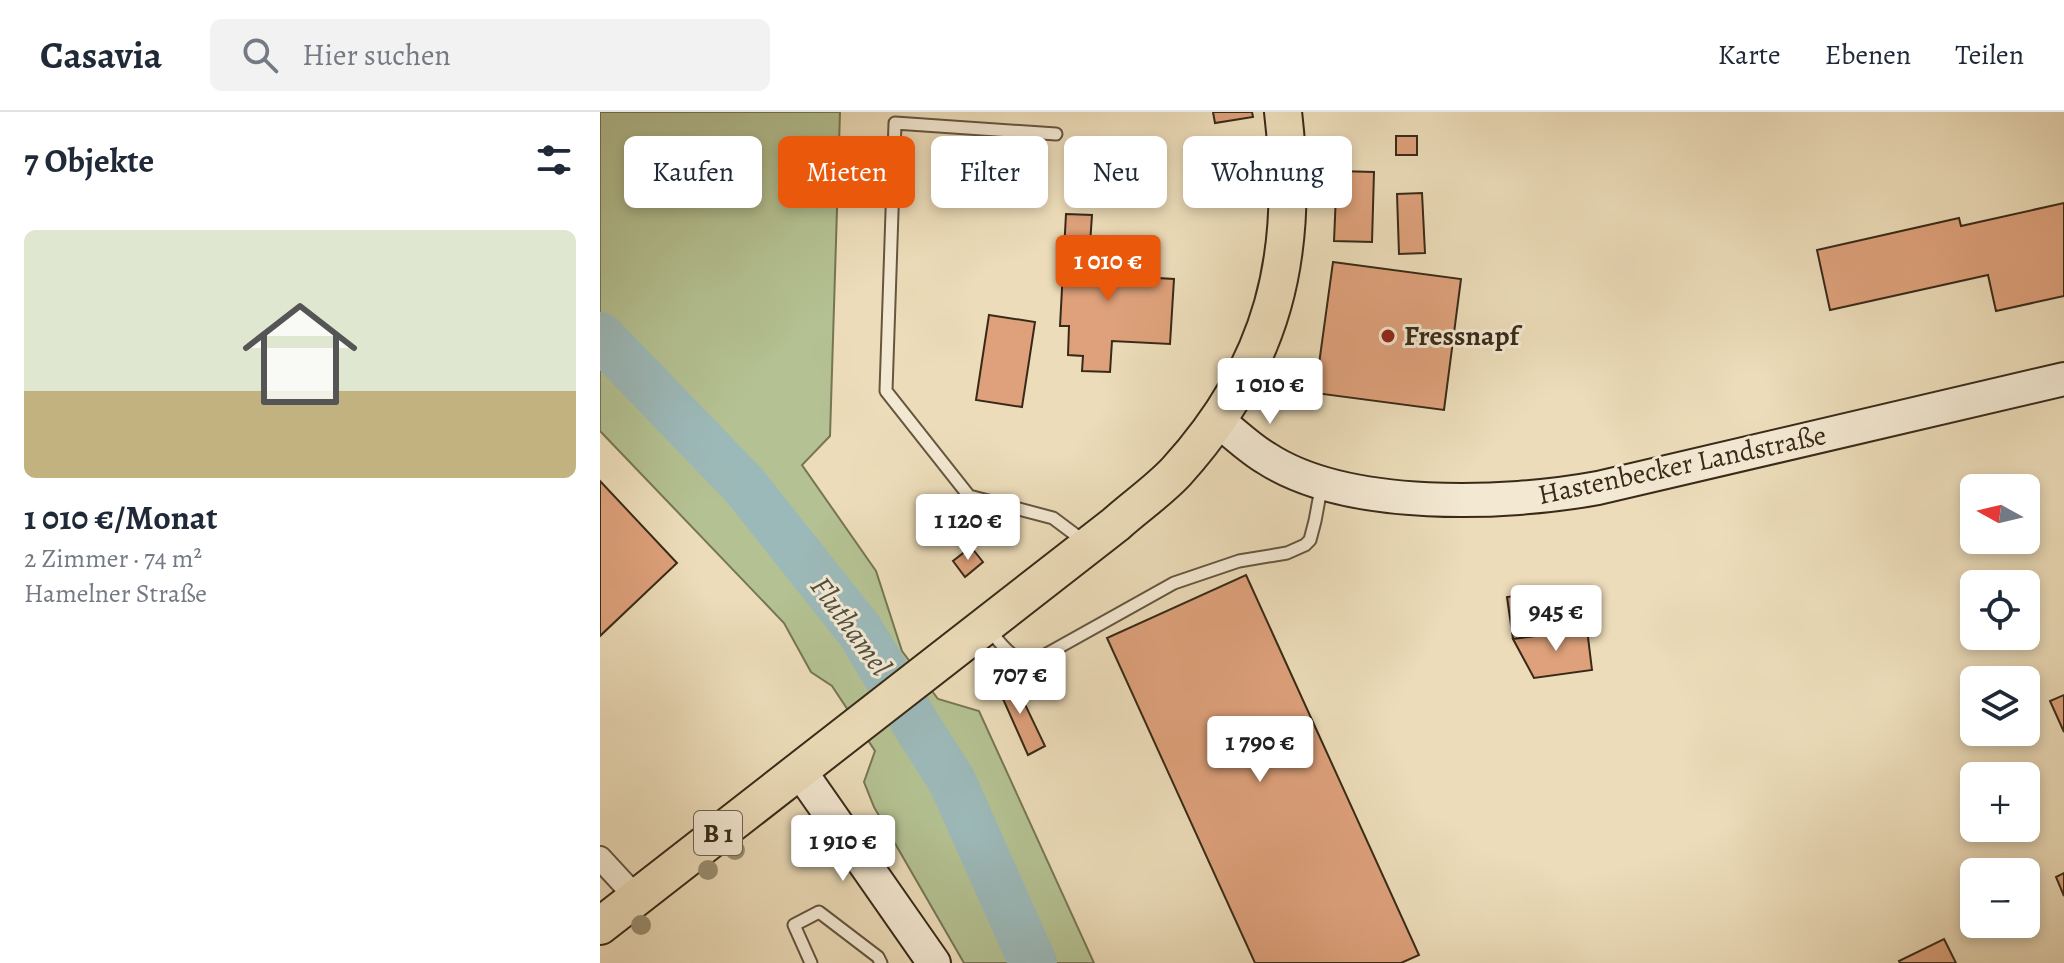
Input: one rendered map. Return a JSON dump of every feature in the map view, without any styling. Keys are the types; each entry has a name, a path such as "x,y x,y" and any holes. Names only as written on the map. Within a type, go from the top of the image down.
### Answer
{"main road":[{"name":"B 1","path":"600,926 1175,474 1217,420 1242,381 1267,328 1283,271 1289,197 1283,112"},
{"name":"Hastenbecker Landstraße","path":"1217,420 1265,458 1296,474 1322,482 1395,496 1503,500 1550,497 2064,379"},
{"path":"800,771 934,963"}],"street":[{"path":"600,858 636,897"}],"lane":[{"path":"1056,134 895,123 886,391 969,496 1053,518 1088,545"},
{"path":"985,625 1010,654 1031,662 1045,657 1174,583 1239,561 1287,553 1305,545 1310,540 1322,482"},
{"path":"811,963 794,925 819,912 878,957 881,963"}],"green space":[{"path":"600,112 840,112 839,136 778,136 778,208 837,208 830,436 802,465 876,571 902,651 938,699 979,711 1094,963 964,963 874,807 864,782 875,751 832,686 811,672 784,623 600,431"}],"building":[{"path":"1213,112 1252,112 1253,117 1215,123"},
{"path":"1396,136 1417,136 1417,155 1396,155"},
{"path":"1352,171 1374,172 1372,242 1334,241 1335,208 1352,208"},
{"path":"1422,193 1425,253 1399,254 1397,194"},
{"path":"2064,203 2064,296 1996,311 1988,275 1830,310 1817,250 1959,218 1961,226"},
{"path":"1066,214 1092,215 1088,274 1174,279 1170,344 1112,341 1110,372 1082,371 1083,356 1068,355 1069,326 1060,326"},
{"name":"Fressnapf","path":"1333,262 1461,279 1444,410 1315,393"},
{"path":"989,315 1035,322 1022,407 976,400"},
{"path":"600,481 677,563 600,636"},
{"path":"971,547 983,562 965,577 953,561"},
{"path":"1246,575 1419,955 1401,963 1255,963 1107,638"},
{"path":"1563,590 1568,632 1513,639 1507,597"},
{"path":"1587,629 1592,670 1534,678 1513,639"},
{"path":"1007,678 1018,682 1020,694 1045,746 1028,755 997,692 999,683"},
{"path":"2064,695 2064,732 2050,701"},
{"path":"2064,873 2064,896 2056,877"},
{"path":"1944,939 1956,963 1900,963 1899,961"}],"waterway":[{"name":"Fluthamel","path":"600,336 744,485 860,631 952,781 1033,963"}],"place":[{"name":"Fressnapf","path":"1388,336"}]}
